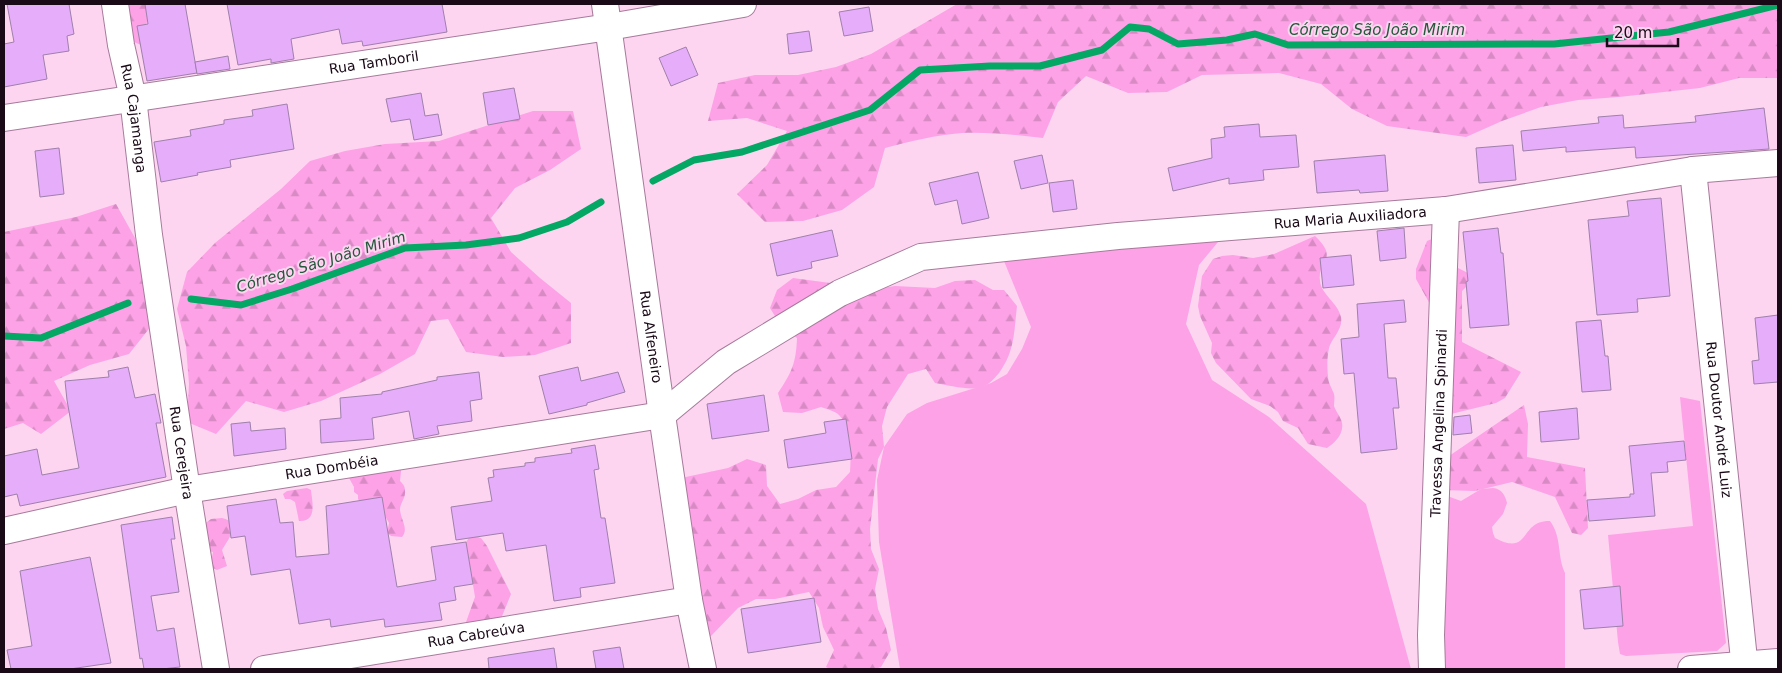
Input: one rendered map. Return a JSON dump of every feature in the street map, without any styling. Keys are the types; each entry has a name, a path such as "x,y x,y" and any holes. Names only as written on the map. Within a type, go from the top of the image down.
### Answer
{"street":[{"name":"Rua Cajamanga","path":"115,4 132,98 149,235"},
{"name":"Rua Tamboril","path":"4,118 132,98 607,15 743,4"},
{"name":"Rua Alfeneiro","path":"607,15 689,600 703,669"},
{"name":"Rua Maria Auxiliadora","path":"662,415 726,362 840,293 921,257 1118,236 1446,210 1693,170 1778,164"},
{"name":"Rua Doutor André Luiz","path":"1693,170 1745,667"},
{"name":"Travessa Angelina Spinardi","path":"1432,669 1431,635 1446,210"},
{"name":"Rua Cerejeira","path":"149,235 216,669"},
{"name":"Rua Dombéia","path":"4,530 187,490 662,415"},
{"name":"Rua Cabreúva","path":"264,669 689,600"},
{"path":"1691,669 1745,667 1778,662"}],"green space":[{"path":"121,4 154,5 148,18 141,45 134,42"},
{"path":"957,4 1778,4 1778,78 1739,78 1700,88 1578,100 1541,107 1466,137 1387,126 1352,109 1321,84 1279,73 1202,75 1167,92 1128,93 1086,76 1058,102 1043,138 993,133 962,133 943,135 885,148 874,187 842,210 803,221 765,222 737,194 767,165 787,131 747,118 708,121 718,83 755,75 798,75 836,67 871,54"},
{"path":"533,111 573,111 581,149 550,170 515,188 491,218 511,252 571,303 571,343 535,355 503,357 466,352 448,319 431,321 415,354 380,374 321,401 284,412 246,401 216,434 187,422 189,384 186,346 177,309 187,272 215,243 281,189 310,161 345,151 385,144 439,141"},
{"path":"116,204 135,238 152,325 129,354 90,365 54,381 71,411 41,434 23,423 4,429 4,232 76,217"},
{"path":"1447,233 1450,264 1476,277 1462,291 1462,342 1521,372 1505,398 1496,403 1447,415 1428,408 1426,398 1435,347 1431,306 1416,279 1416,269 1427,241"},
{"path":"1223,236 1199,265 1186,324 1212,380 1269,417 1366,504 1411,669 900,669 879,542 877,480 884,447 907,414 927,403 991,383 1007,374 1022,349 1031,327 997,244"},
{"path":"1315,236 1326,250 1327,255 1321,268 1321,286 1337,307 1341,317 1339,328 1330,345 1327,365 1329,381 1334,396 1334,406 1341,421 1342,431 1333,444 1327,448 1308,444 1298,428 1283,421 1278,412 1270,406 1251,399 1216,363 1211,353 1212,343 1200,316 1198,306 1202,276 1213,259 1233,255 1253,258 1274,254"},
{"path":"793,278 875,289 895,286 935,288 955,281 975,280 993,290 1004,290 1017,306 1013,341 1008,357 999,373 985,386 973,388 956,387 935,383 926,369 908,374 887,407 882,426 884,447 878,459 870,529 871,549 879,569 875,589 878,609 886,628 891,650 881,667 875,669 830,669 826,667 834,650 823,627 819,608 809,592 775,599 756,599 738,608 711,636 692,638 667,481 728,468 747,459 766,465 767,486 780,504 798,499 816,490 836,487 850,472 848,434 839,415 821,407 802,413 783,412 778,393 792,367 796,354 797,338 781,326 770,308 777,290"},
{"path":"1680,397 1700,401 1726,643 1717,651 1626,656 1620,654 1618,642 1608,535 1693,526"},
{"path":"1524,405 1528,424 1527,457 1585,468 1588,528 1581,535 1572,533 1555,497 1512,482 1475,491 1442,490 1449,456"},
{"path":"397,461 401,471 400,481 405,489 405,496 400,510 405,528 402,537 391,536 387,533 389,523 384,514 361,503 358,495 354,492 354,487 349,478 353,469"},
{"path":"307,488 311,490 313,505 311,515 305,520 299,521 295,502 285,499 283,494 287,491"},
{"path":"1493,488 1503,493 1507,503 1503,514 1492,527 1495,538 1506,543 1514,543 1520,541 1533,526 1540,522 1550,521 1554,527 1565,573 1565,669 1445,669 1442,490 1450,497 1461,501 1481,489"},
{"path":"222,518 232,523 233,528 222,550 227,566 217,570 213,568 209,560 213,552 208,551 203,525 211,519"},
{"path":"471,535 481,538 487,546 511,594 496,631 472,630 466,622 475,597 466,542"}],"building":[{"path":"7,4 69,4 74,34 67,36 69,51 43,55 47,79 4,87 4,44 14,42"},
{"path":"145,4 185,4 197,73 147,81 137,26 148,24"},
{"path":"227,4 442,4 447,32 363,46 362,41 342,44 339,29 291,39 294,59 271,63 271,59 238,65"},
{"path":"869,7 873,31 844,36 839,12"},
{"path":"809,31 812,51 789,54 787,34"},
{"path":"686,47 698,75 671,86 659,58"},
{"path":"228,56 230,69 197,74 195,62"},
{"path":"514,88 520,119 488,125 483,93"},
{"path":"421,93 425,116 438,114 442,135 414,140 410,119 391,122 386,99"},
{"path":"287,104 294,149 230,160 231,167 161,182 154,142 191,136 190,130 224,124 224,120 253,116 252,110"},
{"path":"1764,108 1769,149 1636,158 1635,147 1566,152 1566,147 1523,151 1521,131 1599,123 1598,117 1623,115 1624,128 1696,122 1695,116"},
{"path":"1259,124 1260,137 1296,135 1299,167 1263,170 1264,180 1229,184 1229,178 1173,191 1168,168 1212,158 1211,139 1225,137 1224,127"},
{"path":"1513,145 1516,180 1479,183 1476,148"},
{"path":"59,148 64,194 40,197 35,151"},
{"path":"1042,155 1048,183 1021,189 1014,161"},
{"path":"1385,155 1388,191 1360,193 1359,190 1317,193 1314,161"},
{"path":"978,172 989,218 962,224 957,200 935,205 929,183"},
{"path":"1073,180 1077,209 1053,212 1049,183"},
{"path":"1661,198 1670,296 1637,299 1638,312 1597,315 1588,220 1629,216 1627,201"},
{"path":"1404,228 1406,258 1380,261 1377,231"},
{"path":"1498,228 1501,253 1503,253 1509,325 1470,328 1463,232"},
{"path":"832,230 838,256 811,262 812,268 777,276 770,244"},
{"path":"1351,255 1354,285 1323,288 1320,258"},
{"path":"1404,300 1406,322 1384,324 1388,378 1396,378 1399,408 1393,408 1397,449 1361,453 1354,373 1344,374 1341,339 1359,337 1357,304"},
{"path":"1778,315 1778,382 1754,384 1752,361 1759,360 1755,318"},
{"path":"1601,320 1605,356 1608,356 1611,390 1582,392 1576,322"},
{"path":"128,367 135,398 155,394 161,423 156,423 166,477 20,506 17,494 4,497 4,456 37,449 42,475 79,468 65,381 109,377 108,371"},
{"path":"578,367 581,381 618,372 625,392 587,403 587,405 549,414 539,376"},
{"path":"479,372 482,399 470,401 472,421 437,426 439,434 414,439 409,411 372,418 374,439 321,443 320,420 341,418 340,398 382,394 382,392 437,380 437,377"},
{"path":"764,395 769,431 712,439 707,404"},
{"path":"1577,408 1579,439 1541,442 1539,412"},
{"path":"1470,415 1472,433 1453,435 1454,417"},
{"path":"846,419 852,459 788,468 784,440 826,433 824,422"},
{"path":"250,422 251,431 285,428 286,449 234,456 231,424"},
{"path":"1684,441 1686,460 1667,462 1668,472 1651,473 1655,516 1589,521 1587,500 1630,497 1630,494 1634,494 1629,446"},
{"path":"595,445 599,469 594,470 601,518 605,518 615,583 580,588 581,597 554,601 546,545 506,551 503,533 456,540 451,507 492,501 488,478 494,477 493,470 525,466 525,463 535,462 535,458 572,453 571,449"},
{"path":"382,497 397,587 436,580 431,547 466,542 473,584 454,587 456,600 439,603 442,620 385,627 384,619 331,627 330,619 299,624 290,569 251,575 245,536 231,538 227,506 276,499 280,523 293,522 296,557 329,554 326,506"},
{"path":"172,517 175,539 171,539 179,592 151,596 157,631 174,628 180,667 144,669 142,658 140,659 121,525"},
{"path":"90,557 111,663 70,669 11,669 7,650 32,646 20,571"},
{"path":"1620,586 1623,626 1584,629 1580,590"},
{"path":"814,598 821,642 748,653 741,609"},
{"path":"620,647 624,669 596,669 593,651"},
{"path":"554,648 557,669 489,669 488,658"}],"waterway":[{"name":"Córrego São João Mirim","path":"653,181 694,160 742,152 870,110 920,70 990,66 1040,66 1102,50 1130,27 1149,29 1178,44 1227,40 1255,34 1288,45 1554,44 1669,32 1778,5"},
{"name":"Córrego São João Mirim","path":"191,299 241,305 292,289 405,248 466,245 519,238 567,222 601,202"},
{"name":"Córrego São João Mirim","path":"4,336 41,338 128,303"}]}
